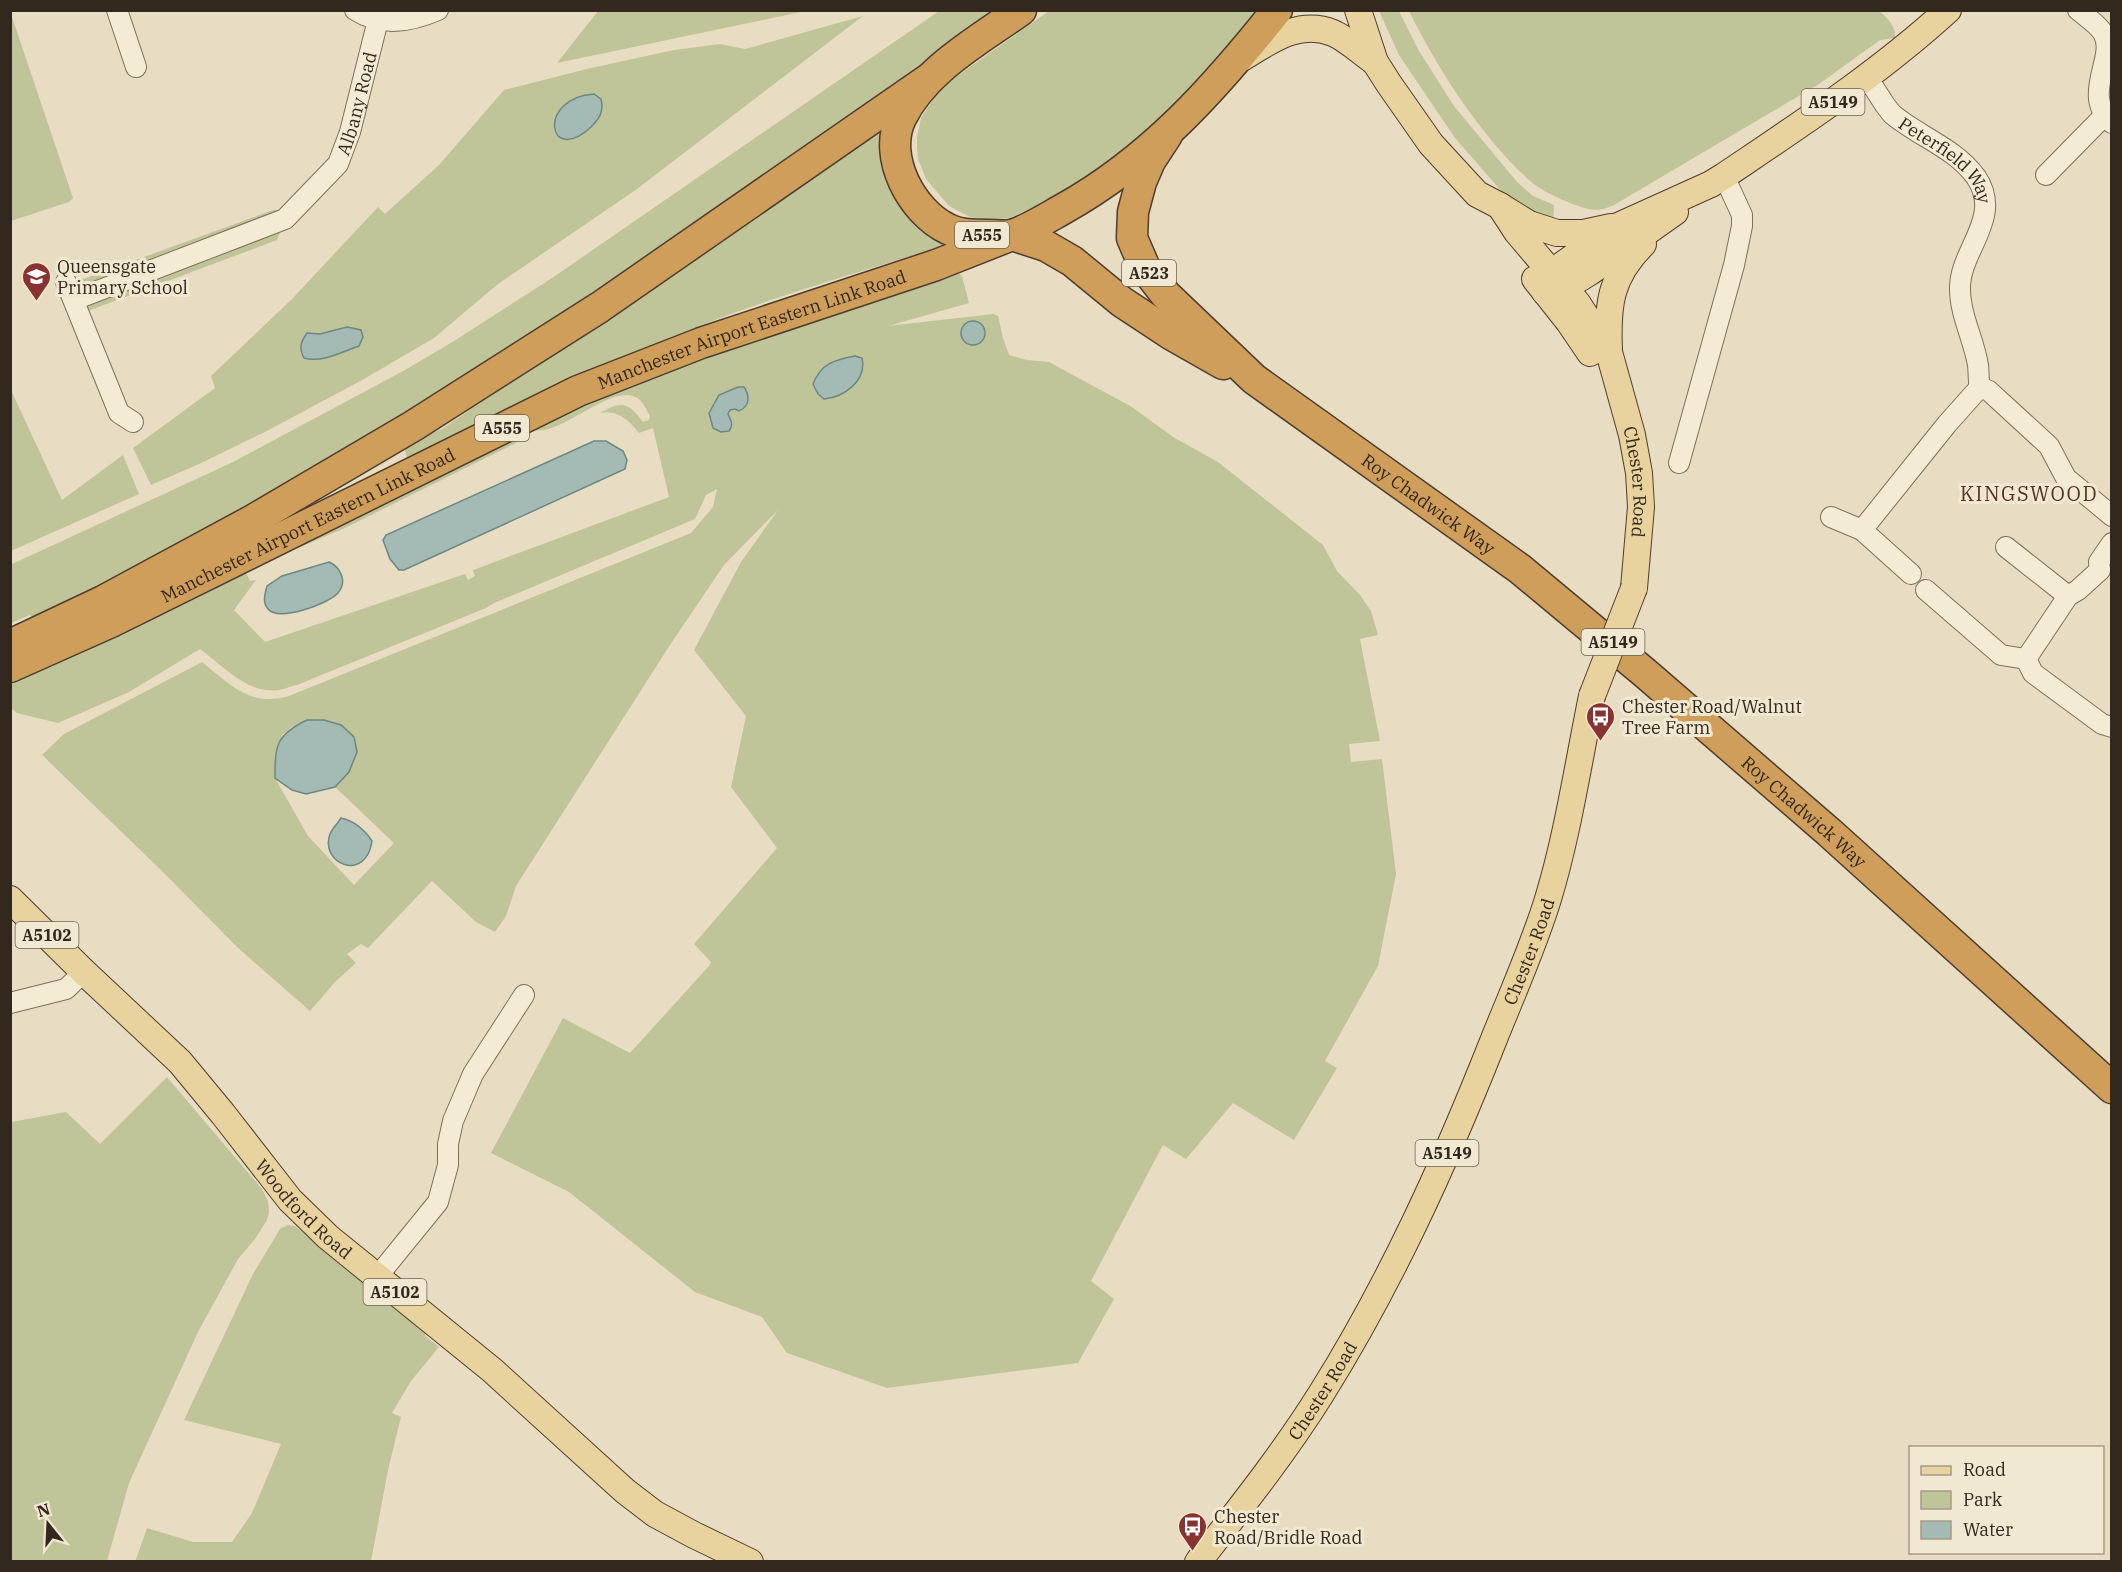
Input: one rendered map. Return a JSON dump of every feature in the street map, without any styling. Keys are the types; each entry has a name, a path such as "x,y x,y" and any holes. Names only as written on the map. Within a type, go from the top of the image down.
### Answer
{"highway":[{"name":"A555","path":"1021,10 948,62 930,78 914,95 900,120 895,140 900,170 908,190 932,219 949,230 968,234 1012,235 1078,201 1167,135 1236,62 1277,10"},
{"name":"Manchester Airport Eastern Link Road","path":"10,645 103,601 253,520 423,420 600,307 930,78"},
{"name":"Roy Chadwick Way","path":"1167,135 1150,161 1141,182 1133,212 1132,238 1145,268 1166,295 1254,379 1520,569 1645,673 1830,833 2112,1088"},
{"name":"Manchester Airport Eastern Link Road","path":"10,667 111,622 578,391 701,343 960,255 1012,235"},
{"name":"Roy Chadwick Way","path":"1012,235 1046,246 1072,261 1122,302 1172,335 1214,360 1254,379"},
{"name":"Roy Chadwick Way","path":"960,255 1008,252 1030,256 1122,302"}],"main road":[{"path":"1358,10 1375,62 1431,144 1477,195 1497,229 1554,284 1569,322 1619,391"},
{"name":"A5149","path":"1554,284 1673,214 1717,180 1867,77 1922,35 1948,10"},
{"path":"1236,62 1277,37 1294,30 1312,28 1333,33 1375,62"},
{"name":"A5149","path":"1554,284 1618,226 1717,180"},
{"path":"1477,195 1529,224 1557,233 1583,232 1618,226"},
{"name":"Chester Road","path":"1198,1561 1278,1458 1320,1396 1388,1277 1455,1137 1548,899 1592,696 1634,588 1641,507 1639,473 1632,435 1609,352 1586,314 1554,284 1500,206"},
{"path":"1609,352 1608,308 1614,286 1631,255 1673,214"},
{"name":"Woodford Road","path":"10,899 188,1071 290,1200 328,1237 492,1370 640,1503 694,1535 750,1562"}],"street":[{"path":"117,10 136,67"},
{"path":"355,10 378,20 396,22 410,20 438,10"},
{"path":"2046,175 2108,119 2100,100 2098,84 2106,43 2103,32 2078,10"},
{"name":"Albany Road","path":"133,422 119,414 70,291 285,219 338,164 350,132 378,20"},
{"name":"Peterfield Way","path":"1867,77 1892,114 1962,162 1977,178 1984,198 1984,221 1963,268 1960,289 1978,367 1980,387"},
{"path":"1679,464 1734,265 1742,226 1742,215 1717,180"},
{"path":"1862,530 1947,424 1980,387 1989,391 2037,433 2049,446 2066,478 2112,516"},
{"path":"1831,517 1862,530 1911,574"},
{"path":"2026,659 2068,596 2106,574 2099,562 2112,543"},
{"path":"2006,548 2068,596"},
{"path":"1926,590 2001,655 2026,659"},
{"path":"2026,659 2033,673 2102,724 2112,728"},
{"path":"10,1003 66,988 84,972"},
{"path":"377,1277 438,1202 448,1164 448,1144 453,1121 473,1074 524,995"}],"green space":[{"path":"598,10 806,11 557,63"},
{"path":"1878,10 1888,19 1895,38 1880,40 1819,84 1614,205 1597,210 1587,209 1544,191 1512,164 1462,101 1433,56 1409,11"},
{"path":"10,11 73,198 69,202 11,221"},
{"path":"939,11 1003,11 524,344 140,569 34,620 30,615 11,623 10,565 231,463 405,370 454,341 555,276"},
{"path":"1049,11 1262,11 1183,106 1077,186 1010,218 990,220 970,217 949,206 926,179 918,159 917,148 921,118 940,88"},
{"path":"1379,11 1399,11 1419,51 1454,106 1517,182 1533,196 1554,205 1553,226 1503,193 1455,138 1399,55"},
{"path":"863,16 637,189 498,284 434,338 364,379 265,432 151,485 133,448 215,388 211,376 292,299 378,207 385,214 439,165 504,90 674,50 720,44 745,49","holes":["347,327 361,330 301,350 301,342 307,334 320,334"]},
{"path":"882,127 948,242 946,245 782,296 646,347 486,419 407,458 403,444 442,429"},
{"path":"295,209 285,219 277,240 80,314 66,282 78,281 273,210"},
{"path":"954,270 962,276 969,303 888,326 993,314 998,316 1009,355 1027,360 1049,362 1132,407 1173,437 1218,462 1323,545 1337,571 1360,595 1371,611 1378,635 1360,639 1380,741 1349,744 1351,762 1382,759 1396,874 1378,966 1325,1061 1337,1068 1294,1140 1233,1103 1186,1159 1163,1145 1091,1281 1114,1299 1078,1363 887,1388 787,1353 762,1317 695,1292 569,1192 491,1153 563,1018 630,1053 709,966 711,962 694,944 777,848 731,787 746,716 694,650 741,562 778,510 724,565 670,645 516,886 506,916 495,932 476,922 432,881 368,948 361,944 347,954 356,963 336,981 310,1011 237,947 42,755 64,734 202,662 241,692 263,699 289,696 691,533 713,507 717,489 706,495 695,519 297,685 279,690 257,688 236,677 200,649 129,692 58,723 17,713 11,708 11,680 517,437 519,440 516,443 343,529 253,567 246,573 250,581 256,580 234,610 265,642 465,574 468,580 475,576 473,570 669,497 653,428 639,433 632,424 617,414 600,413 613,406 624,405 633,410 643,422 649,420 650,416 640,400 629,395 617,397 602,402 556,426 543,430 532,429 569,403","holes":["324,720 341,725 354,737 349,772 335,787 394,843 354,885 308,836 275,778 275,756 282,735 292,727"]},
{"path":"10,388 62,500 123,455 139,494 11,551"},
{"path":"167,1077 262,1189 268,1201 267,1220 238,1259 198,1332 129,1483 107,1561 11,1561 11,1122 66,1112 100,1144"},
{"path":"288,1225 295,1226 426,1331 425,1336 439,1347 411,1381 392,1413 401,1417 388,1470 371,1561 135,1562 147,1528 193,1542 232,1542 252,1513 281,1444 184,1420 253,1274 280,1229"}],"water":[{"path":"594,94 601,99 602,107 594,124 576,137 565,139 558,135 555,127 556,117 563,106 575,98"},
{"path":"973,321 982,324 985,333 982,342 973,345 964,342 961,333 964,324"},
{"path":"347,327 361,330 363,337 359,346 325,358 304,358 301,346 307,333 320,334"},
{"path":"855,356 862,358 863,366 857,381 846,391 832,398 824,399 818,394 813,384 820,371 835,361"},
{"path":"738,387 744,387 746,390 747,404 739,411 730,410 728,414 732,422 731,429 721,432 713,428 709,413 719,395"},
{"path":"594,441 606,441 623,451 627,460 625,469 404,570 399,570 390,559 383,540 386,535"},
{"path":"329,562 336,567 342,579 341,588 333,597 292,613 282,614 268,609 265,601 267,586 282,576"},
{"path":"307,720 324,720 341,725 354,737 357,752 349,772 335,787 306,794 292,790 275,778 275,767 277,749 283,736"},
{"path":"341,818 359,826 372,841 368,854 361,862 353,865 337,860 331,854 328,845 330,834"}],"place":[{"name":"Queensgate Primary School","path":"36,302"},
{"name":"Chester Road/Walnut Tree Farm","path":"1601,742"},
{"name":"Chester Road/Bridle Road","path":"1193,1552"}],"district":[{"name":"KINGSWOOD","path":"2029,493"}]}
